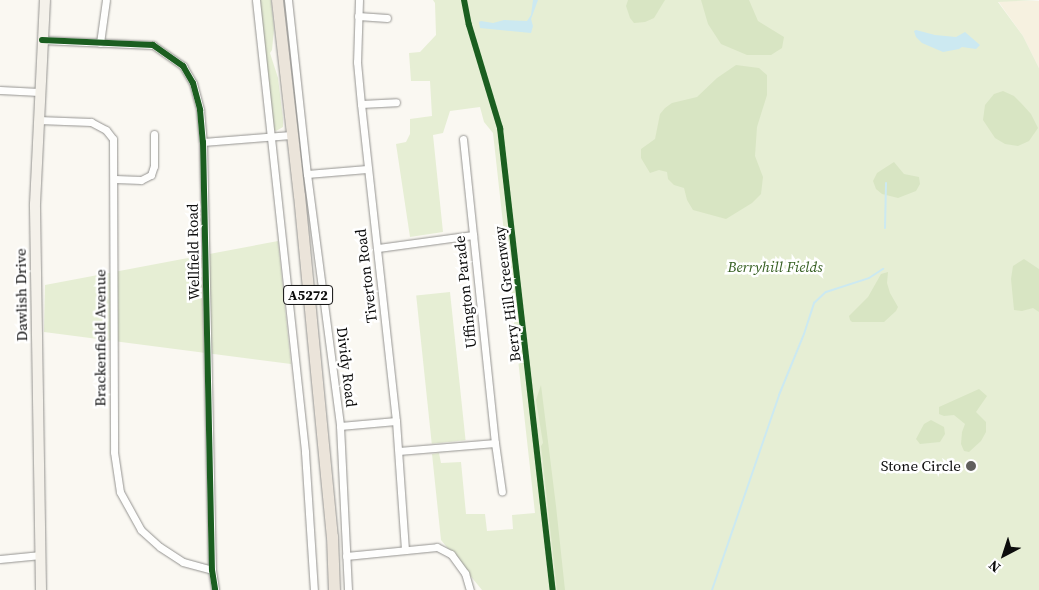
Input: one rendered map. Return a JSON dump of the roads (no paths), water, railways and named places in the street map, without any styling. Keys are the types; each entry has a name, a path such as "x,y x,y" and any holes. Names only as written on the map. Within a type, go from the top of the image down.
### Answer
{"main road":[{"name":"Dividy Road","path":"277,0 332,536 334,590"}],"street":[{"name":"Dawlish Drive","path":"41,590 35,213 39,92 45,0"},
{"path":"100,43 106,0"},
{"path":"256,0 305,452 314,590"},
{"name":"Dividy Road","path":"288,0 307,174 340,426 348,590"},
{"name":"Tiverton Road","path":"359,0 357,62 367,169 378,248 399,451 405,549"},
{"path":"358,16 387,18"},
{"name":"Wellfield Road","path":"42,40 153,45 184,66 193,83 197,96 203,142 212,570 215,590"},
{"path":"0,90 39,92"},
{"path":"361,104 396,102"},
{"name":"Brackenfield Avenue","path":"38,120 91,122 106,130 113,139 115,179 114,452 120,492 141,530 160,547 183,562 212,570"},
{"path":"115,179 142,180 151,175 154,166 154,134"},
{"path":"203,142 291,136"},
{"name":"Uffington Parade","path":"463,139 495,443 502,492"},
{"path":"307,174 367,169"},
{"path":"378,248 473,234"},
{"path":"340,426 396,421"},
{"path":"399,451 495,443"},
{"path":"346,556 437,547 451,554 465,573 470,590"},
{"path":"0,559 40,555"}],"water":[{"path":"533,0 538,0 531,19 533,26 531,33 480,28 479,22 481,21 493,23 504,20 527,21 531,15"},
{"path":"914,31 935,35 956,37 965,32 980,45 976,49 962,47 943,52 922,43 916,37"}],"waterway":[{"path":"885,228 886,183"},
{"path":"712,590 779,395 804,334 814,303 826,292 869,278 883,269"}],"place":[{"name":"Stone Circle","path":"971,466"}],"park label":[{"name":"Berryhill Fields","path":"775,267"}]}
